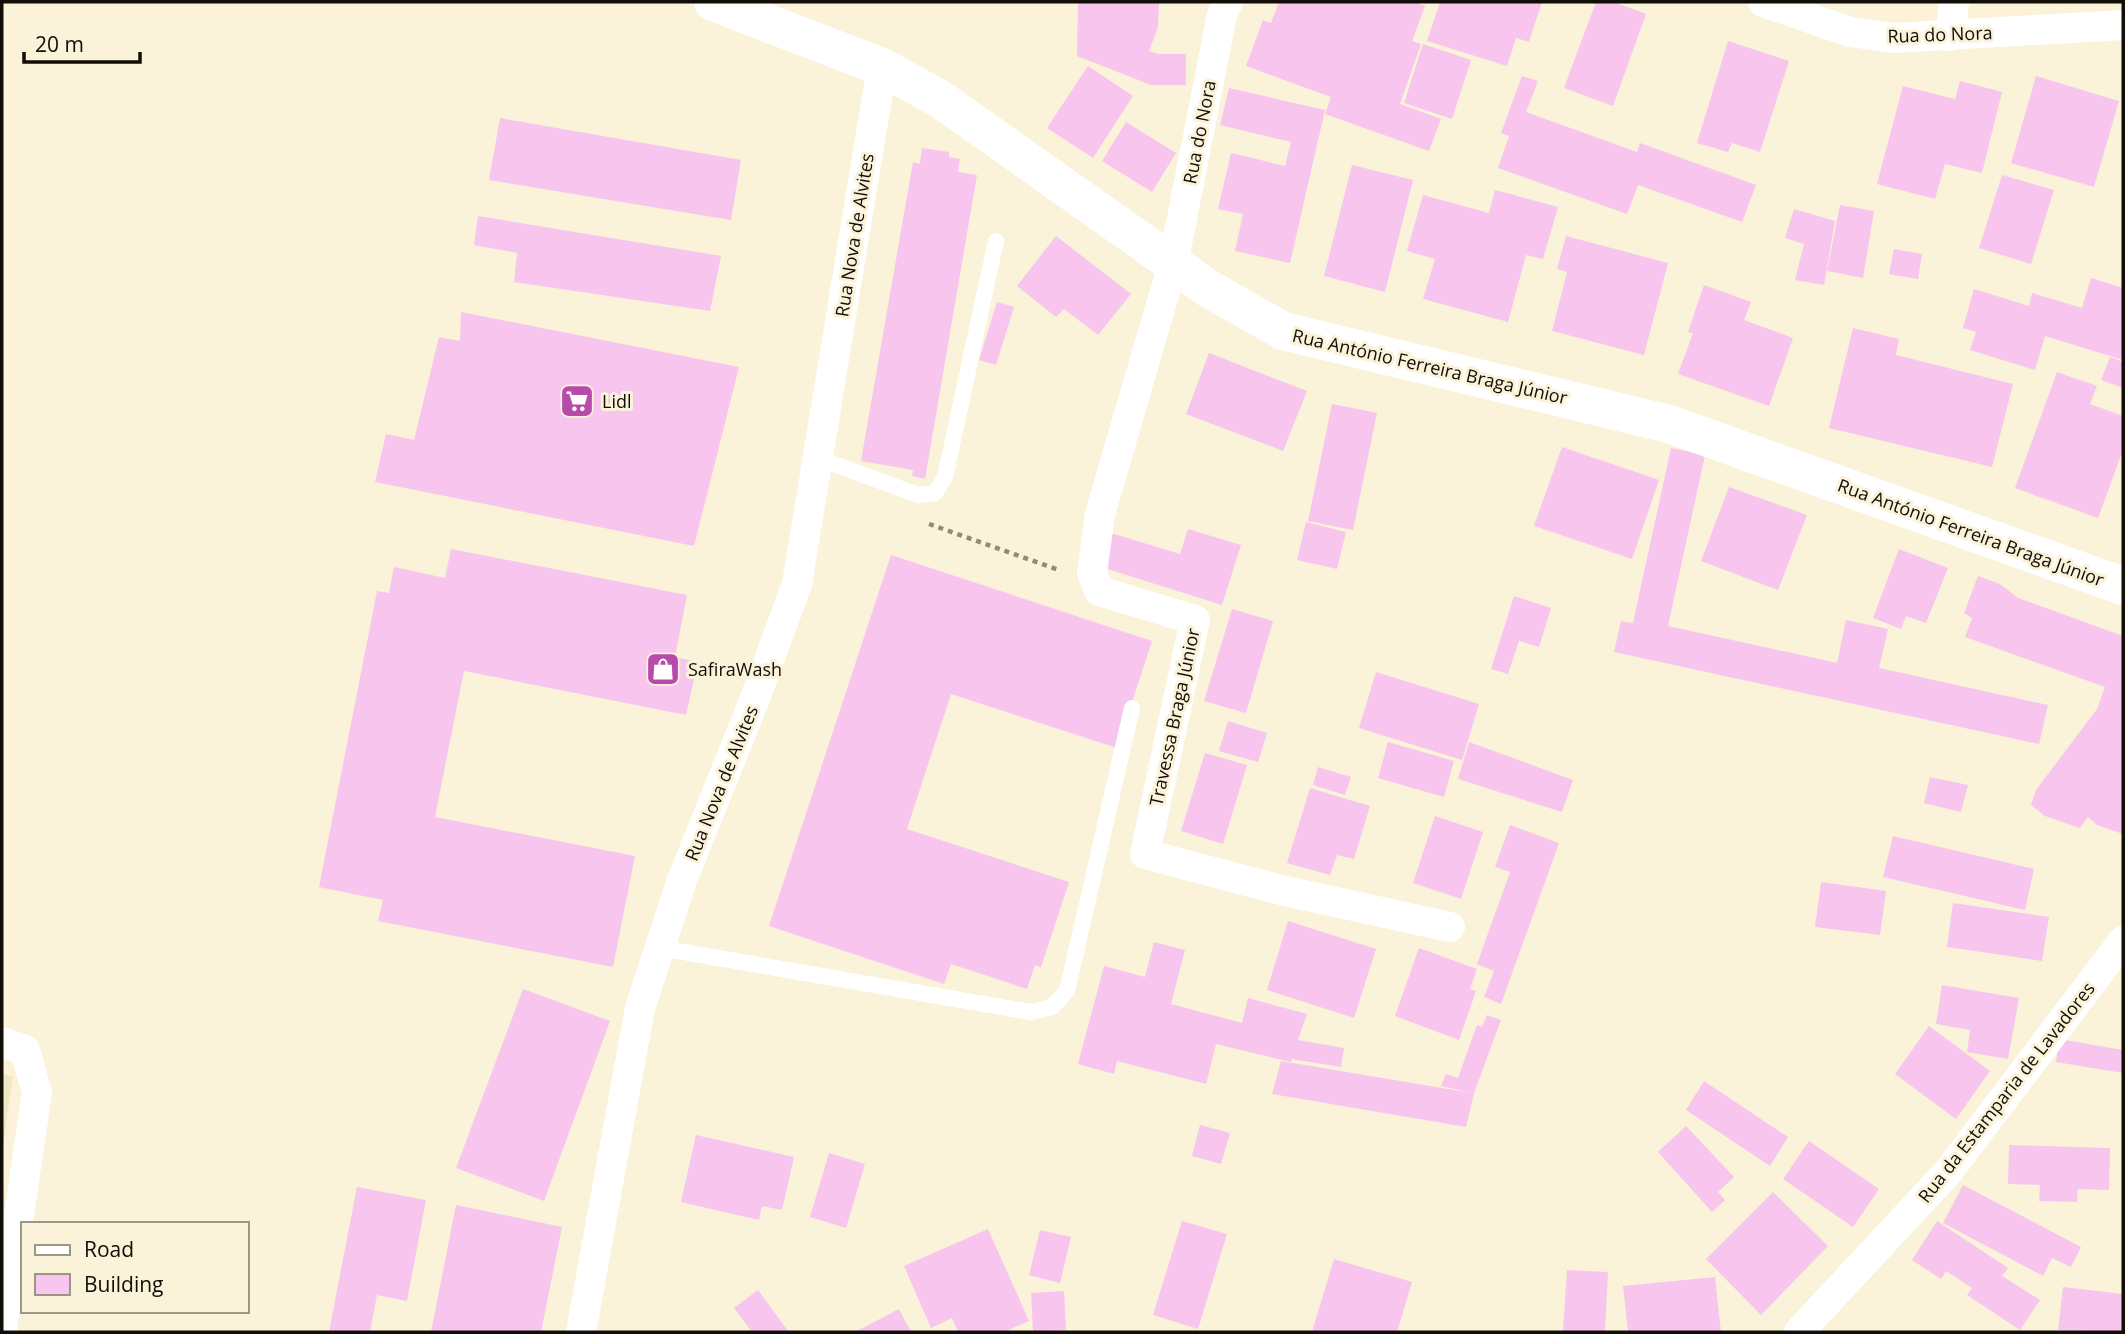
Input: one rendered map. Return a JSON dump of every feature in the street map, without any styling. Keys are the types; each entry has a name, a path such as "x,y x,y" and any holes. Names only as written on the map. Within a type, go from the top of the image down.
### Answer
{"street":[{"name":"Rua António Ferreira Braga Júnior","path":"713,2 882,67 940,99 1209,289 1283,331 1669,424 2123,586"},
{"name":"Rua do Nora","path":"1173,264 1222,15 1228,2"},
{"name":"Rua do Nora","path":"1763,2 1850,32 1894,38 2123,25"},
{"path":"1950,36 1954,2"},
{"name":"Rua Nova de Alvites","path":"581,1332 640,1008 682,880 754,701 797,584 882,67"},
{"path":"1096,583 1092,573 1100,514 1173,264"},
{"name":"Travessa Braga Júnior","path":"1096,583 1099,591 1195,620 1145,854 1281,890 1450,927"},
{"name":"Rua da Estamparia de Lavadores","path":"1799,1332 1948,1172 2123,941"},
{"path":"2,1042 25,1051 37,1093 2,1329"}],"lane":[{"path":"818,458 918,495 935,493 945,477 996,241"},
{"path":"660,948 1031,1012 1052,1007 1067,991 1132,708"}],"path":[{"path":"916,519 1096,583"}],"shaded area":[{"path":"2,1074 13,1076 2,1151"}],"building":[{"path":"1078,2 1159,2 1158,27 1149,51 1159,54 1186,54 1186,85 1151,85 1077,56"},
{"path":"1279,2 1414,2 1425,6 1412,41 1421,44 1400,104 1441,119 1429,151 1325,114 1331,97 1246,66 1263,20 1271,23"},
{"path":"1440,2 1542,2 1529,42 1516,38 1507,66 1427,41"},
{"path":"1596,2 1614,2 1646,14 1613,106 1564,88"},
{"path":"1728,41 1789,61 1760,152 1732,143 1728,152 1697,143"},
{"path":"1423,44 1471,60 1452,119 1404,103"},
{"path":"1088,66 1133,96 1093,158 1047,128"},
{"path":"1522,76 1538,81 1526,112 1637,152 1640,143 1756,185 1742,222 1638,185 1627,214 1498,168 1509,136 1501,133"},
{"path":"2036,76 2119,101 2094,187 2011,163"},
{"path":"1960,81 2002,92 1982,173 1945,164 1935,199 1877,184 1903,86 1955,99"},
{"path":"1229,88 1325,110 1290,263 1235,251 1243,214 1218,209 1231,153 1285,166 1291,142 1220,125"},
{"path":"500,118 741,160 731,220 489,180"},
{"path":"1126,122 1176,153 1152,192 1102,161"},
{"path":"922,148 949,152 949,157 960,159 958,172 977,175 925,479 912,476 913,470 861,461 913,162 920,164"},
{"path":"1352,165 1413,180 1385,292 1324,276"},
{"path":"2002,175 2054,190 2031,264 1979,248"},
{"path":"1495,190 1558,207 1543,259 1526,255 1508,322 1423,299 1435,259 1407,251 1423,195 1489,213"},
{"path":"1840,205 1874,211 1863,278 1827,271"},
{"path":"1794,209 1835,221 1824,285 1795,280 1804,244 1785,238"},
{"path":"478,216 721,256 710,311 514,282 517,253 474,245"},
{"path":"1056,236 1131,294 1098,335 1064,309 1056,317 1017,286"},
{"path":"1566,236 1668,263 1644,355 1552,331 1567,272 1557,269"},
{"path":"1894,249 1922,254 1918,279 1889,274"},
{"path":"2091,278 2123,288 2123,360 2045,336 2035,370 1970,350 1976,332 1963,328 1974,289 2029,306 2032,293 2082,308"},
{"path":"1704,285 1751,302 1744,320 1793,338 1769,406 1678,374 1693,333 1688,332"},
{"path":"997,302 1014,307 996,365 979,360"},
{"name":"Lidl","path":"461,312 739,367 694,546 375,482 386,434 414,440 439,337 460,341"},
{"path":"1853,328 1899,339 1896,355 2013,384 1992,467 1829,428"},
{"path":"1209,353 1307,391 1283,451 1186,414"},
{"path":"2110,357 2123,362 2123,388 2101,380"},
{"path":"2057,372 2097,386 2090,404 2123,416 2123,450 2098,518 2015,488"},
{"path":"1332,404 1377,413 1353,530 1308,521"},
{"path":"1562,447 1659,480 1632,559 1534,526"},
{"path":"1671,448 1705,455 1668,626 1837,663 1846,620 1888,629 1879,668 2048,705 2039,744 1614,652 1621,621 1633,623"},
{"path":"1729,487 1807,515 1778,590 1701,561"},
{"path":"1306,522 1346,532 1337,569 1297,560"},
{"path":"1188,529 1241,545 1222,605 1101,567 1111,533 1180,554"},
{"path":"451,549 687,595 675,657 698,662 686,715 464,671 435,817 635,856 613,967 378,921 383,900 319,887 377,591 389,593 394,567 445,578"},
{"path":"1899,549 1948,568 1926,623 1906,616 1901,629 1873,618"},
{"path":"891,555 1152,641 1117,748 951,694 907,829 1069,882 1041,967 1035,965 1027,989 951,964 944,984 769,926"},
{"path":"1978,576 2000,584 2018,598 2123,636 2123,834 2097,825 2088,817 2080,828 2045,816 2031,805 2036,790 2097,709 2105,687 1965,637 1972,618 1964,613"},
{"path":"1514,596 1551,608 1539,647 1519,641 1508,674 1491,669"},
{"path":"1232,609 1273,621 1246,713 1204,701"},
{"path":"1376,672 1479,704 1462,760 1359,728"},
{"path":"1228,721 1267,733 1258,762 1219,751"},
{"path":"1388,742 1454,761 1444,797 1378,778"},
{"path":"1469,742 1573,780 1562,812 1458,779"},
{"path":"1205,753 1247,765 1223,844 1181,831"},
{"path":"1318,767 1351,777 1345,795 1313,785"},
{"path":"1930,777 1968,785 1961,812 1924,803"},
{"path":"1310,788 1370,806 1354,859 1337,855 1330,875 1287,863"},
{"path":"1435,816 1483,832 1461,899 1413,883"},
{"path":"1510,825 1559,843 1501,1004 1484,997 1494,971 1477,964 1510,872 1495,867"},
{"path":"1893,836 2034,869 2025,910 1883,877"},
{"path":"1821,882 1886,891 1880,935 1815,927"},
{"path":"1953,903 2049,917 2042,961 1947,947"},
{"path":"1288,921 1376,949 1354,1018 1267,990"},
{"path":"1154,942 1185,950 1171,1004 1242,1023 1248,998 1307,1014 1298,1040 1344,1048 1341,1067 1292,1059 1291,1062 1216,1044 1206,1084 1117,1061 1114,1074 1078,1064 1104,966 1145,977"},
{"path":"1419,948 1477,969 1470,989 1476,991 1459,1040 1395,1016"},
{"path":"1942,985 2019,998 2008,1059 1967,1052 1970,1030 1936,1024"},
{"path":"523,989 610,1021 544,1201 456,1168"},
{"path":"1487,1015 1501,1020 1474,1093 1466,1127 1272,1094 1281,1061 1472,1093 1441,1086 1446,1074 1458,1078 1477,1025 1482,1027"},
{"path":"1929,1026 1990,1071 1956,1119 1895,1074"},
{"path":"2059,1039 2123,1050 2123,1073 2056,1062"},
{"path":"1704,1081 1788,1137 1770,1166 1686,1110"},
{"path":"1200,1125 1230,1133 1221,1164 1192,1156"},
{"path":"1686,1126 1734,1177 1718,1192 1725,1200 1712,1212 1658,1152"},
{"path":"696,1135 794,1157 782,1210 762,1206 759,1220 681,1202"},
{"path":"1809,1141 1879,1189 1853,1227 1783,1179"},
{"path":"2009,1145 2110,1148 2109,1190 2078,1189 2077,1202 2039,1201 2040,1185 2008,1184"},
{"path":"829,1153 865,1164 846,1228 810,1217"},
{"path":"1963,1185 2081,1247 2071,1267 2052,1258 2043,1276 1943,1223"},
{"path":"357,1187 426,1200 407,1301 377,1295 370,1332 329,1332"},
{"path":"1773,1192 1828,1246 1761,1315 1706,1259"},
{"path":"456,1205 562,1227 541,1332 431,1332"},
{"path":"1182,1221 1227,1234 1198,1329 1153,1315"},
{"path":"1937,1221 2008,1268 2002,1276 2040,1300 2020,1330 1967,1295 1972,1288 1946,1271 1941,1279 1912,1260"},
{"path":"988,1229 1029,1321 1004,1332 958,1332 952,1318 931,1328 904,1266"},
{"path":"1040,1230 1071,1237 1060,1283 1029,1275"},
{"path":"1334,1259 1412,1282 1397,1332 1312,1332"},
{"path":"1567,1270 1608,1272 1605,1332 1563,1332"},
{"path":"1715,1277 1721,1332 1628,1332 1623,1286"},
{"path":"2063,1287 2123,1294 2123,1332 2058,1330"},
{"path":"758,1290 787,1332 752,1332 734,1308"},
{"path":"1064,1291 1066,1330 1033,1332 1031,1293"},
{"path":"899,1309 911,1332 855,1332"}],"place":[{"name":"Lidl","path":"577,401"},
{"name":"SafiraWash","path":"663,669"}]}
